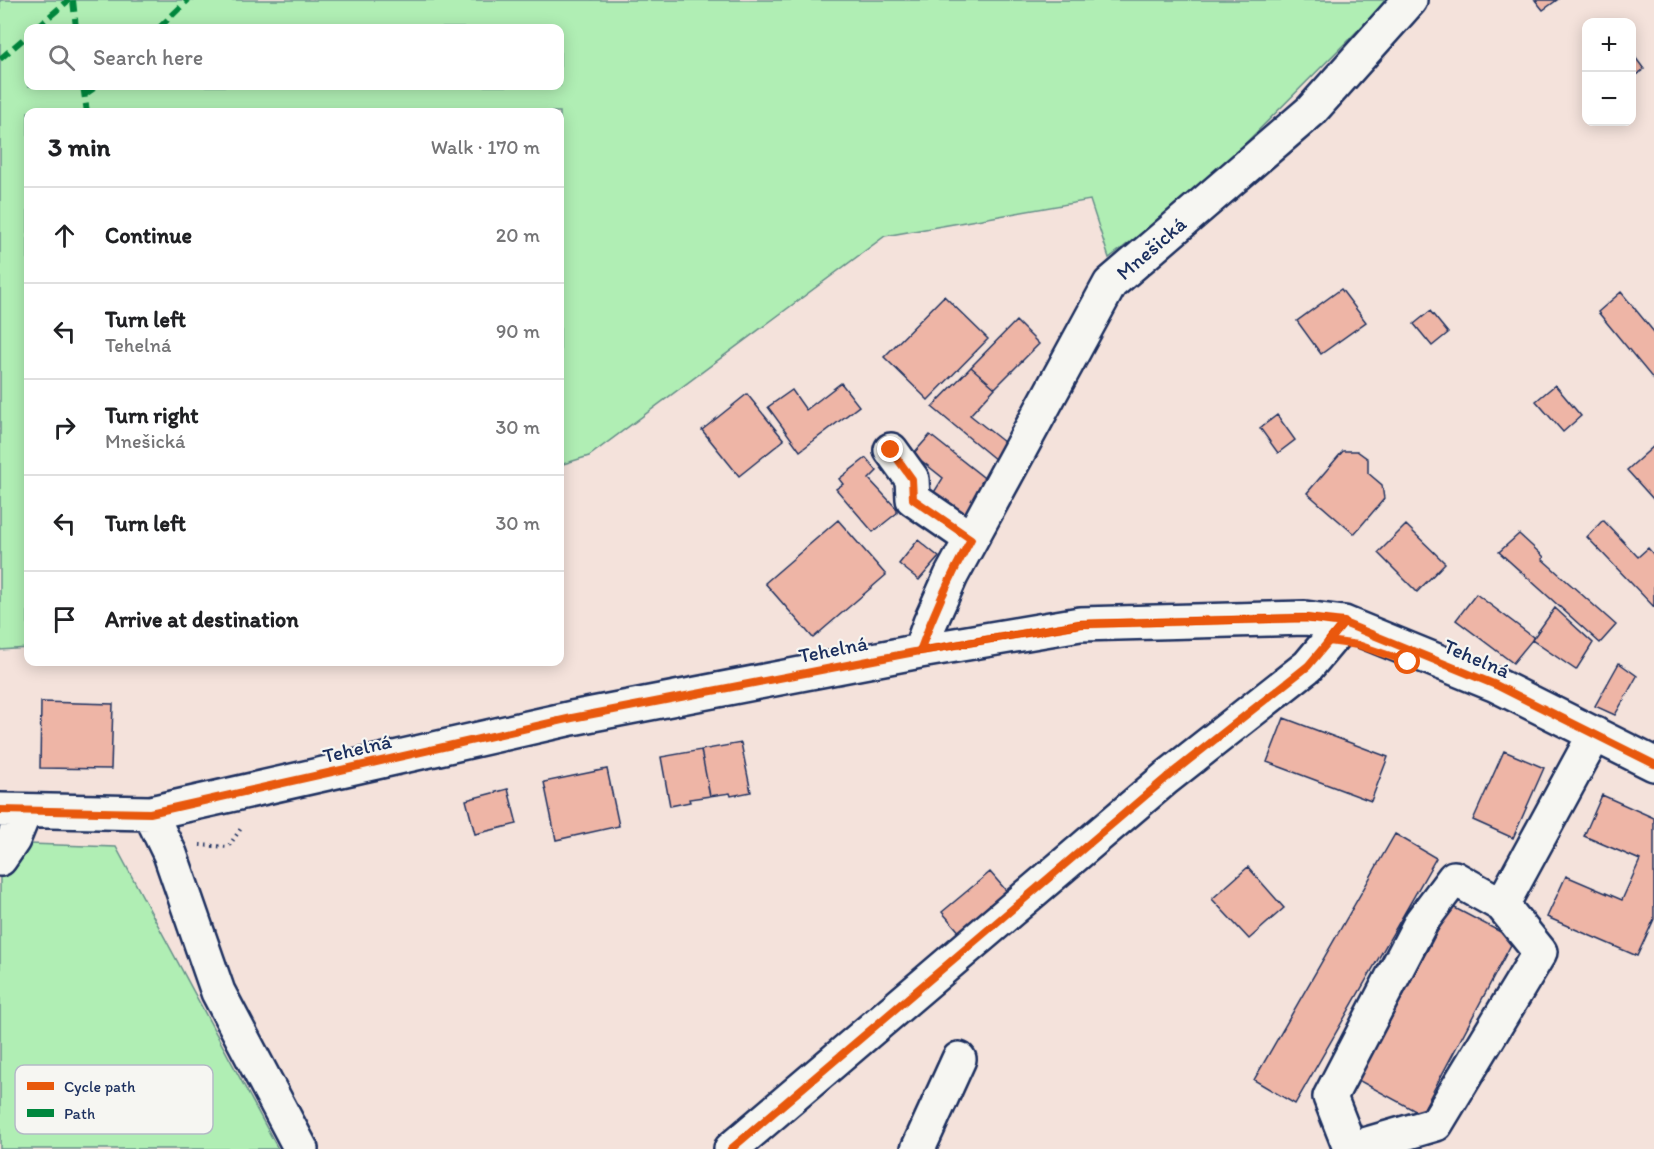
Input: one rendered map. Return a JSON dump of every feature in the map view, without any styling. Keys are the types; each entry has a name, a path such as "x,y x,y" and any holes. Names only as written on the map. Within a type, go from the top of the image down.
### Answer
{"street":[{"name":"Mnešická","path":"920,651 943,594 971,539 1110,284 1311,111 1410,0"},
{"path":"891,450 912,479 913,499 971,539"},
{"name":"Tehelná","path":"13,811 157,827 572,718 920,651 1080,624 1305,618 1344,622 1496,685 1654,764"},
{"path":"731,1149 1166,778 1308,666 1344,622"},
{"path":"1502,904 1594,734"},
{"path":"0,859 14,840 13,811"},
{"path":"157,827 218,992 301,1149"},
{"path":"1454,878 1502,904 1540,952 1436,1124 1350,1149 1330,1096 1421,922 1454,878"},
{"path":"918,1149 959,1059"}],"path":[{"path":"157,827 228,847 243,825"}],"green space":[{"path":"0,0 1388,0 1202,187 1109,258 1090,200 885,236 589,456 564,464 564,108 24,108 24,648 0,650"},
{"path":"0,843 116,847 278,1149 0,1149"}],"building":[{"path":"1535,0 1557,0 1543,10"},
{"path":"1636,58 1644,69 1636,75"},
{"path":"1341,289 1366,322 1321,354 1297,321"},
{"path":"1621,292 1654,332 1654,380 1598,312"},
{"path":"944,296 988,339 928,400 884,357"},
{"path":"1430,311 1448,333 1432,346 1414,324"},
{"path":"1016,321 1039,344 995,388 971,367"},
{"path":"971,367 995,388 970,415 1014,450 1002,465 932,407"},
{"path":"841,383 859,406 800,451 768,407 792,390 806,410"},
{"path":"1555,385 1581,416 1563,432 1536,401"},
{"path":"747,394 784,440 739,476 702,430"},
{"path":"1277,415 1295,440 1278,453 1260,428"},
{"path":"930,435 988,481 959,523 928,502 943,478 913,454"},
{"path":"1654,446 1654,500 1627,470"},
{"path":"1343,451 1357,451 1368,459 1368,473 1382,485 1384,499 1354,534 1307,493"},
{"path":"866,458 877,471 869,479 897,509 897,513 873,532 836,489 843,484 839,479"},
{"path":"838,520 886,575 813,638 765,583"},
{"path":"1603,520 1638,557 1648,548 1654,555 1654,607 1587,537"},
{"path":"1406,525 1445,563 1417,592 1378,553"},
{"path":"1519,534 1544,557 1542,559 1616,625 1600,643 1499,552"},
{"path":"918,540 939,557 919,580 899,564"},
{"path":"1476,594 1533,637 1513,663 1456,620"},
{"path":"1555,608 1593,643 1576,670 1532,640"},
{"path":"1619,663 1637,676 1615,715 1595,706"},
{"path":"41,702 113,704 111,769 40,768"},
{"path":"1284,718 1388,757 1371,801 1267,762"},
{"path":"741,743 751,792 731,796 730,793 710,796 701,750"},
{"path":"701,750 710,796 689,799 690,802 670,806 661,757"},
{"path":"1504,751 1544,768 1513,838 1473,820"},
{"path":"607,769 619,826 556,840 544,782"},
{"path":"508,789 517,824 475,834 466,800"},
{"path":"1602,795 1654,818 1654,919 1637,956 1547,917 1566,876 1622,900 1640,860 1584,836"},
{"path":"1395,834 1436,858 1295,1104 1254,1080"},
{"path":"1248,867 1284,908 1249,939 1212,899"},
{"path":"990,872 1010,895 962,935 942,912"},
{"path":"1451,906 1514,939 1421,1114 1358,1080"}],"marked path":[{"path":"41,24 69,0"},
{"path":"73,0 76,24"},
{"path":"163,24 188,0"},
{"path":"0,59 24,38"},
{"path":"84,90 86,108"},
{"path":"84,95 91,90"}],"cycle path":[{"path":"0,810 150,813 572,718 920,651 1080,624 1305,618 1344,623 1496,685 1654,764"},
{"path":"731,1149 1166,778 1308,666 1344,623"}],"route":[{"path":"891,450 912,479 913,499 971,539 951,576 920,651 1080,624 1305,618 1344,622 1329,641 1358,645 1408,662"}]}
